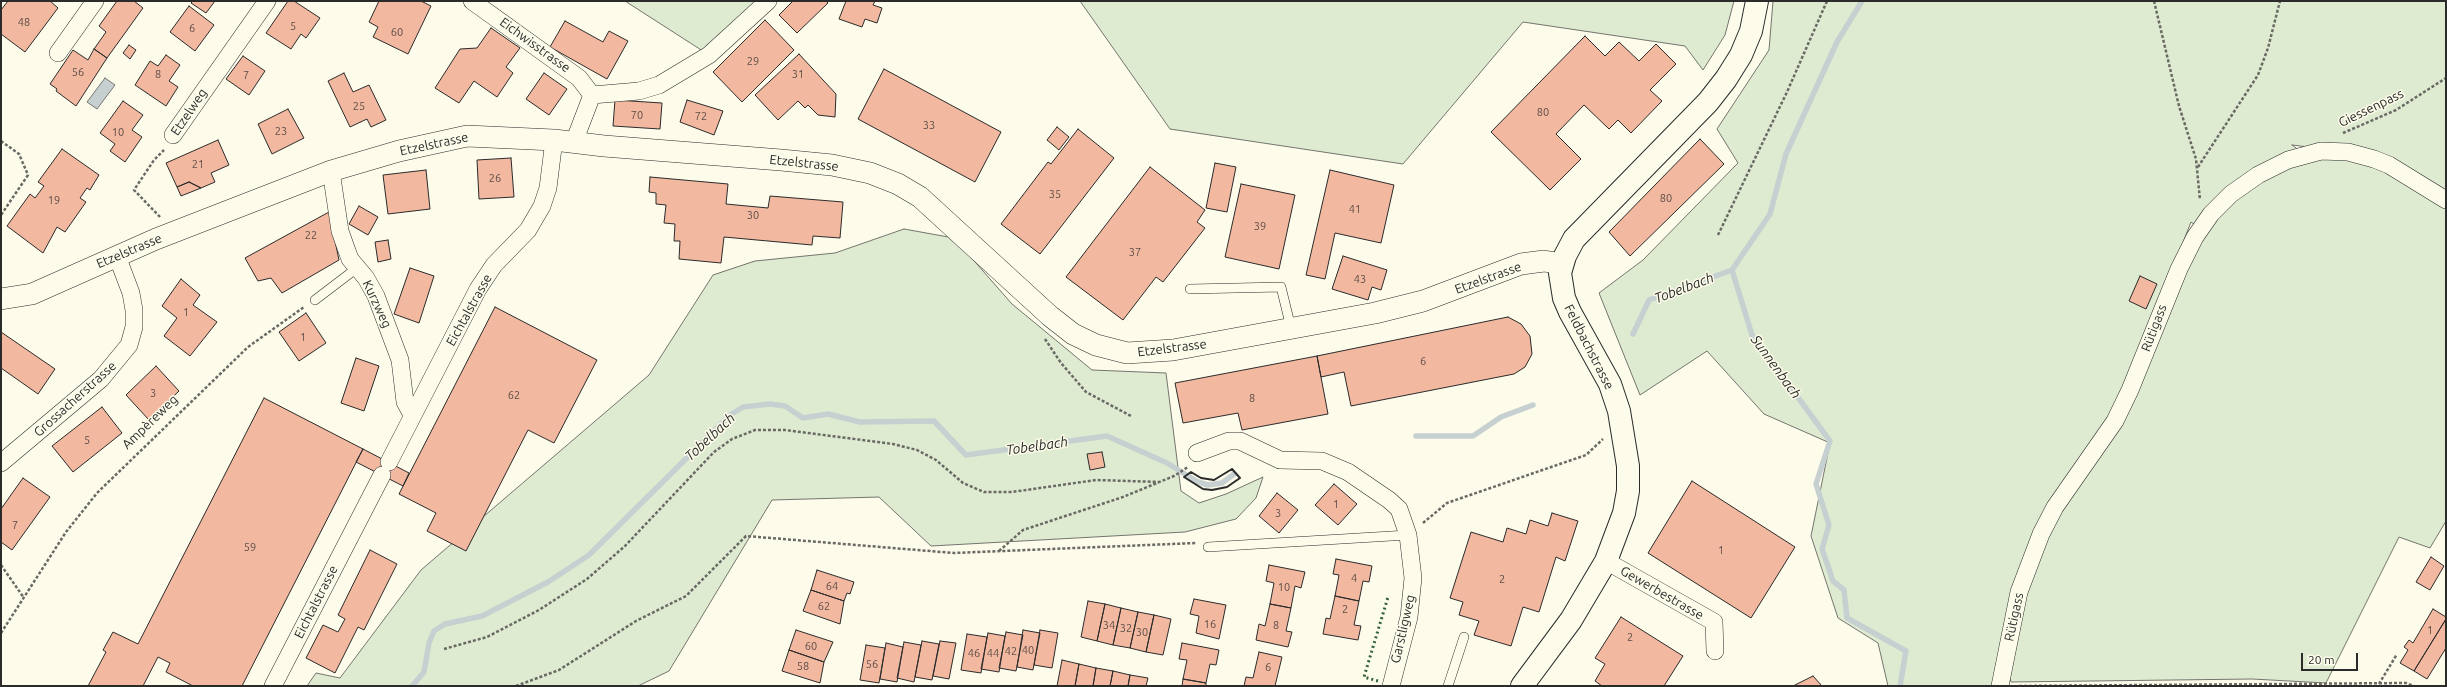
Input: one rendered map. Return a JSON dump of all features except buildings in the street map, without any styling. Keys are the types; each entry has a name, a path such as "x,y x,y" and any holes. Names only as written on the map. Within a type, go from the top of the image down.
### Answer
{"main road":[{"name":"Feldbachstrasse","path":"1522,686 1571,620 1606,561 1624,513 1628,492 1628,466 1625,438 1619,411 1610,384 1570,312 1564,298 1561,283 1562,264 1568,248 1574,239 1708,102 1726,79 1741,55 1748,37 1756,1"}],"street":[{"path":"58,53 95,1"},
{"name":"Etzelweg","path":"172,135 267,1"},
{"name":"Eichwisstrasse","path":"472,1 579,78 592,95"},
{"path":"564,141 592,95 639,91 660,85 709,55 768,1"},
{"name":"Etzelstrasse","path":"1,299 32,294 117,256 268,194 331,171 399,151 467,136 564,141 832,165 870,173 908,189 925,202 1050,316 1073,334 1096,345 1112,350 1145,354 1375,313 1423,301 1521,264 1544,261 1562,264"},
{"name":"Eichtalstrasse","path":"273,686 478,289 494,265 528,230 542,206 564,141"},
{"name":"Rütigass","path":"2000,686 2019,592 2041,534 2063,496 2115,421 2130,390 2166,298 2203,224 2231,194 2258,175 2288,160 2321,151 2348,152 2374,159 2389,165 2446,200"},
{"name":"Kurzweg","path":"331,171 340,231 348,254 372,288 400,360 405,402 412,415"},
{"name":"Grossacherstrasse","path":"1,463 101,379 129,345 134,328 134,310 131,293 117,256"},
{"name":"Garstligweg","path":"1193,460 1229,441 1240,441 1280,460 1322,461 1348,472 1389,500 1403,515 1413,565 1412,592 1409,617 1391,686"},
{"name":"Gewerbestrasse","path":"1606,561 1714,622 1715,651"}],"lane":[{"path":"315,300 357,268"},
{"path":"1190,289 1282,287 1291,328"},
{"path":"1208,547 1408,535"},
{"path":"1448,686 1464,637"}],"path":[{"path":"1718,235 1787,92 1828,1"},
{"path":"2154,1 2179,106 2198,167 2203,224"},
{"path":"2198,167 2258,75 2268,48 2280,1"},
{"name":"Giessenpass","path":"2337,136 2396,110 2446,78"},
{"name":"Etzelweg","path":"161,218 134,190 160,152 168,147 172,135"},
{"path":"1,142 19,154 28,175 1,215"},
{"name":"Ampèreweg","path":"1,633 76,518 124,465 256,340 315,300"},
{"path":"1041,333 1061,363 1086,392 1131,416"},
{"path":"444,649 486,637 539,610 587,579 625,546 714,452 732,439 755,430 785,430 893,444 918,450 936,460 963,483 984,492 1012,492 1096,480 1160,482"},
{"path":"1408,535 1447,503 1586,455 1606,435"},
{"path":"999,551 1023,530 1123,497 1160,482 1174,476 1193,460"},
{"path":"516,686 559,670 636,621 686,596 740,540 746,536 948,553 1190,542 1208,547"},
{"path":"1,565 24,598"},
{"path":"2379,684 2397,654"},
{"path":"2000,686 2379,684 2414,686"}],"green space":[{"path":"625,1 768,1 709,55"},
{"path":"1080,1 1734,1 1725,35 1703,70 1685,46 1523,22 1403,164 1170,129"},
{"path":"1773,1 2446,1 2446,521 2430,548 2399,537 2326,683 2252,679 2011,682 2008,673 2028,574 2061,509 2120,425 2188,263 2205,232 2191,222 2129,379 2098,439 2047,508 2013,585 1995,686 1888,686 1878,643 1838,618 1811,536 1830,443 1764,414 1707,351 1640,395 1599,293 1643,260 1738,163 1717,129 1769,50","holes":["2292,145 2332,150 2304,154"]},
{"path":"904,229 954,238 1012,304 1092,370 1166,373 1181,491 1199,503 1226,494 1263,477 1256,498 1236,519 1185,532 931,546 879,497 772,500 669,671 638,686 307,686 316,673 340,678 421,570 649,375 713,275 755,261 835,253"}],"shaded area":[{"path":"105,78 115,85 97,109 87,102"}],"waterway":[{"name":"Sunnenbach","path":"1862,1 1837,42 1786,154 1770,214 1732,270 1752,335 1830,441 1816,484 1829,525 1822,549 1833,581 1844,590 1847,618 1906,651 1900,686"},
{"name":"Tobelbach","path":"1633,334 1649,300 1732,270"},
{"name":"Tobelbach","path":"412,686 424,672 429,643 434,631 445,624 482,616 548,582 589,555 730,415 743,407 770,404 785,406 803,418 828,414 860,422 934,421 966,455 1107,436 1167,463 1198,482 1208,485 1222,483 1234,474"},
{"name":"Tobelbach","path":"1416,436 1473,436 1501,417 1533,405"}],"hedge":[{"path":"1378,681 1364,677 1388,597"}],"wall":[{"path":"1232,469 1240,478 1227,487 1212,490 1203,489 1184,477 1191,472 1201,478 1214,480 1232,469"}]}
